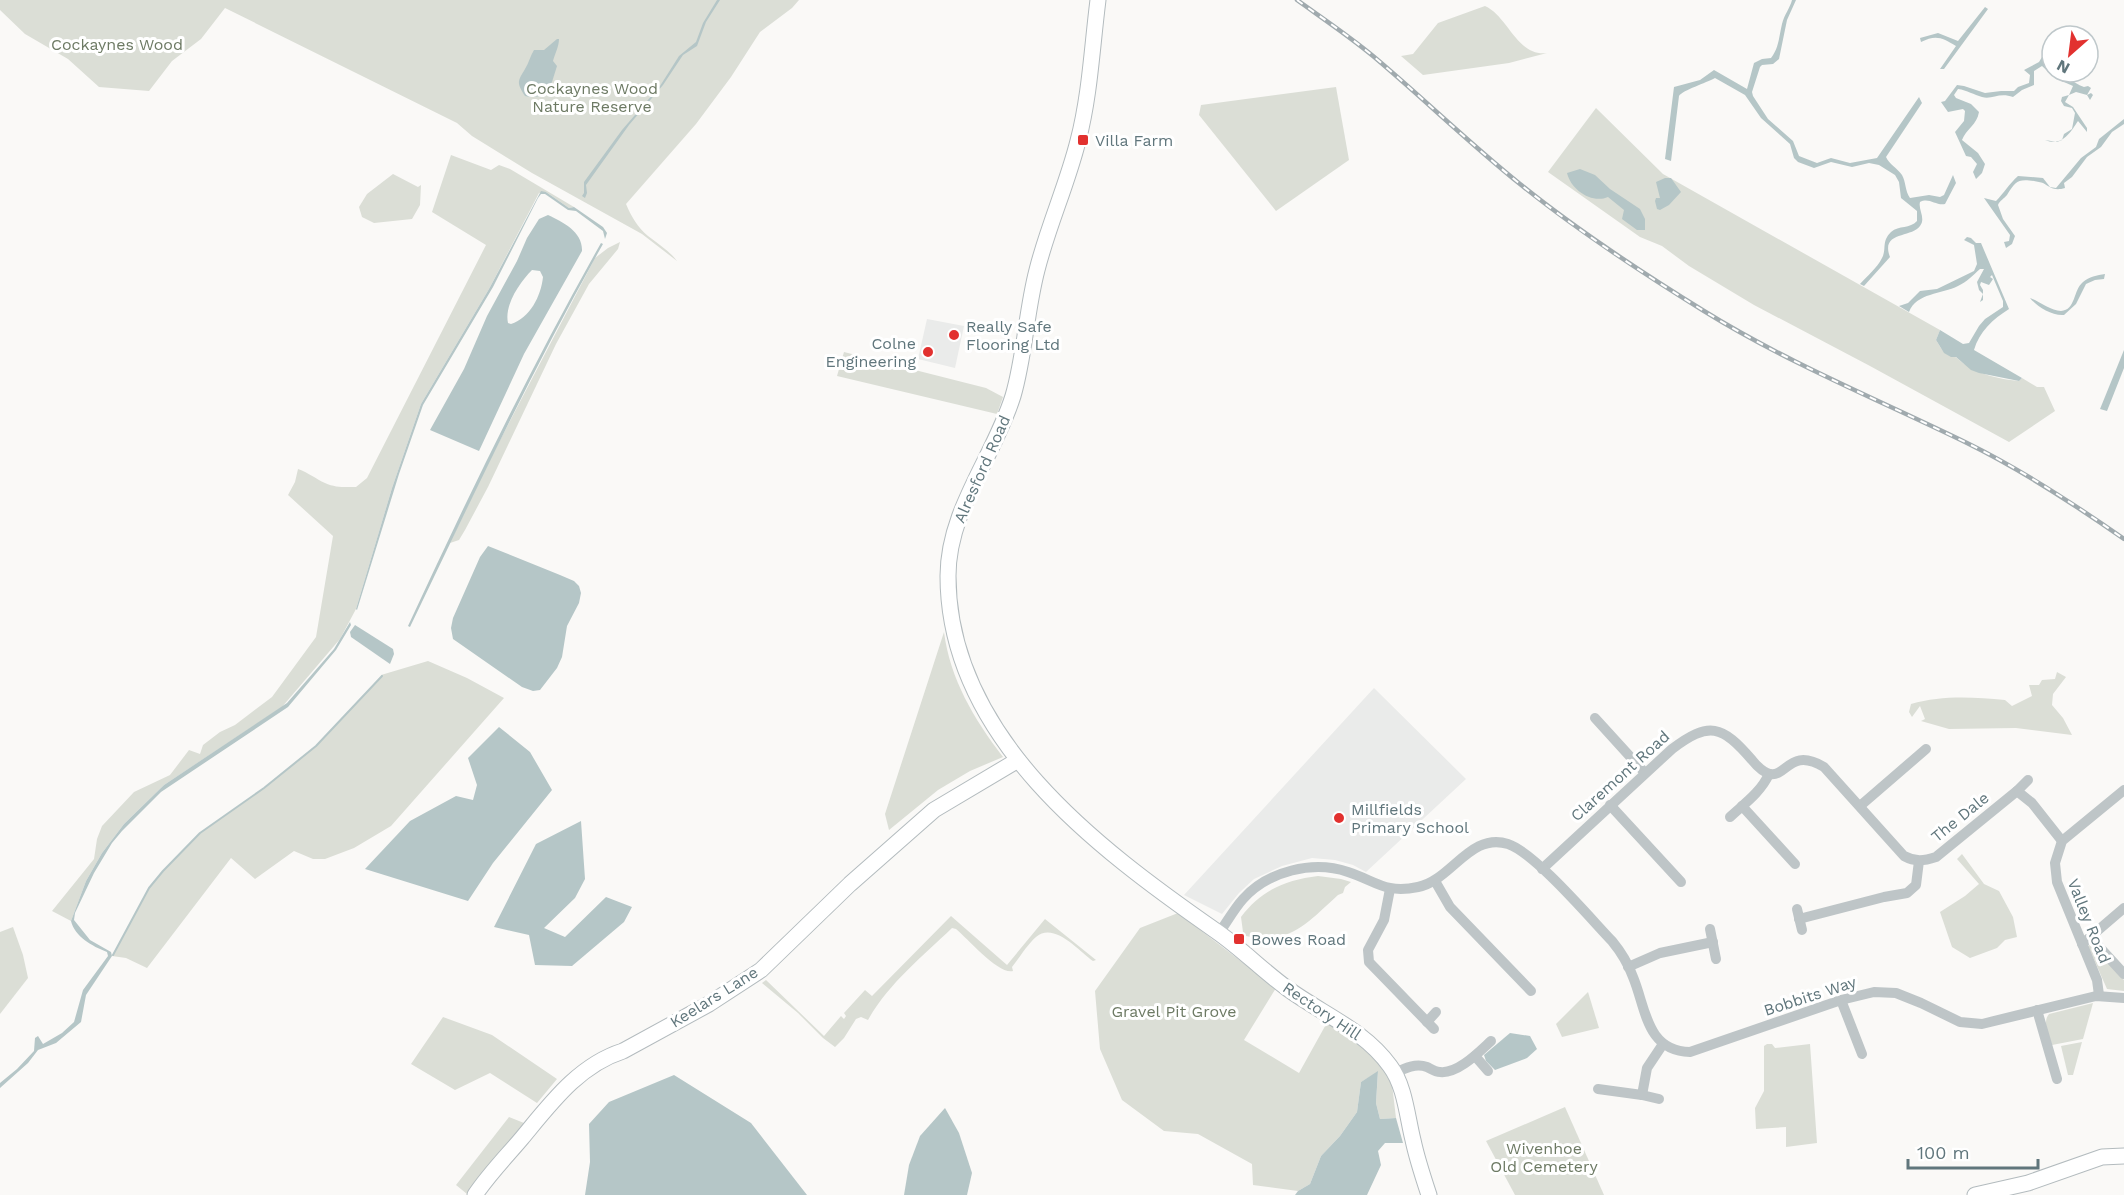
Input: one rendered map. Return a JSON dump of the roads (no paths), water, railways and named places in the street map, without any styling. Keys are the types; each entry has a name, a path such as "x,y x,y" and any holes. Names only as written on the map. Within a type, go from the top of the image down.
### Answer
{"street":[{"name":"Alresford Road","path":"1098,0 1085,109 1079,137 1037,268 1013,396 1006,416 960,514 948,562 948,587 952,617 964,667 985,712 1018,760 1040,785 1098,841 1171,900"},
{"path":"1597,725 1645,773"},
{"name":"Claremont Road","path":"1542,869 1645,773 1691,734 1704,730 1728,735 1756,765 1769,774"},
{"path":"1860,806 1923,754"},
{"name":"Keelars Lane","path":"475,1195 552,1100 568,1084 610,1055 623,1052 708,1004 761,970 850,884 934,810 1018,760"},
{"path":"1730,817 1757,792 1769,774 1776,774 1799,760 1814,761 1824,767 1904,856 1918,861 1916,885 1907,893 1799,919"},
{"name":"The Dale","path":"1918,861 1936,857 2028,780"},
{"path":"2017,791 2032,803 2062,841 2124,790"},
{"path":"1610,805 1680,877"},
{"path":"1742,806 1771,846 1795,864"},
{"name":"Valley Road","path":"2062,841 2056,855 2054,870 2057,882 2086,941 2099,995"},
{"path":"1219,933 1244,899 1258,886 1284,872 1310,867 1336,868 1390,889 1417,888 1435,881 1474,848 1488,842 1516,847 1542,869 1622,954 1646,1020 1663,1044 1647,1068 1642,1095"},
{"path":"1435,881 1450,907 1526,991"},
{"path":"1390,889 1384,920 1368,950 1369,962 1431,1025 1436,1012"},
{"name":"Rectory Hill","path":"1171,900 1219,933 1287,988 1352,1028 1377,1050 1395,1073 1429,1195"},
{"path":"2124,908 2086,941 2124,974"},
{"path":"1710,928 1716,959"},
{"path":"1628,967 1660,953 1713,942"},
{"name":"Bobbits Way","path":"1663,1044 1681,1052 1690,1052 1840,1000 1868,993 1892,992 1922,1003 1960,1022 1971,1024 1991,1023 2099,995"},
{"path":"2099,995 2124,998"},
{"path":"1840,1000 1864,1052"},
{"path":"2037,1010 2057,1079"},
{"path":"1395,1073 1422,1065 1442,1072 1448,1071 1474,1056 1491,1041"},
{"path":"1474,1056 1488,1071"},
{"path":"1603,1086 1659,1099"},
{"path":"1975,1195 2028,1183 2102,1157 2124,1156"}],"waterway":[{"path":"113,955 149,888 163,871 200,833 264,788 316,746 382,676"}],"railway":[{"path":"1297,0 1373,56 1520,184 1587,235 1633,266 1768,348 2008,464 2067,500 2124,539"}],"place":[{"name":"Villa Farm","path":"1083,140"},
{"name":"Really Safe Flooring Ltd","path":"954,335"},
{"name":"Colne Engineering","path":"928,352"},
{"name":"Millfields Primary School","path":"1339,818"},
{"name":"Bowes Road","path":"1239,939"}],"park label":[{"name":"Cockaynes Wood","path":"117,44"},
{"name":"Cockaynes Wood Nature Reserve","path":"592,97"},
{"name":"Gravel Pit Grove","path":"1174,1011"},
{"name":"Wivenhoe Old Cemetery","path":"1544,1157"}]}
